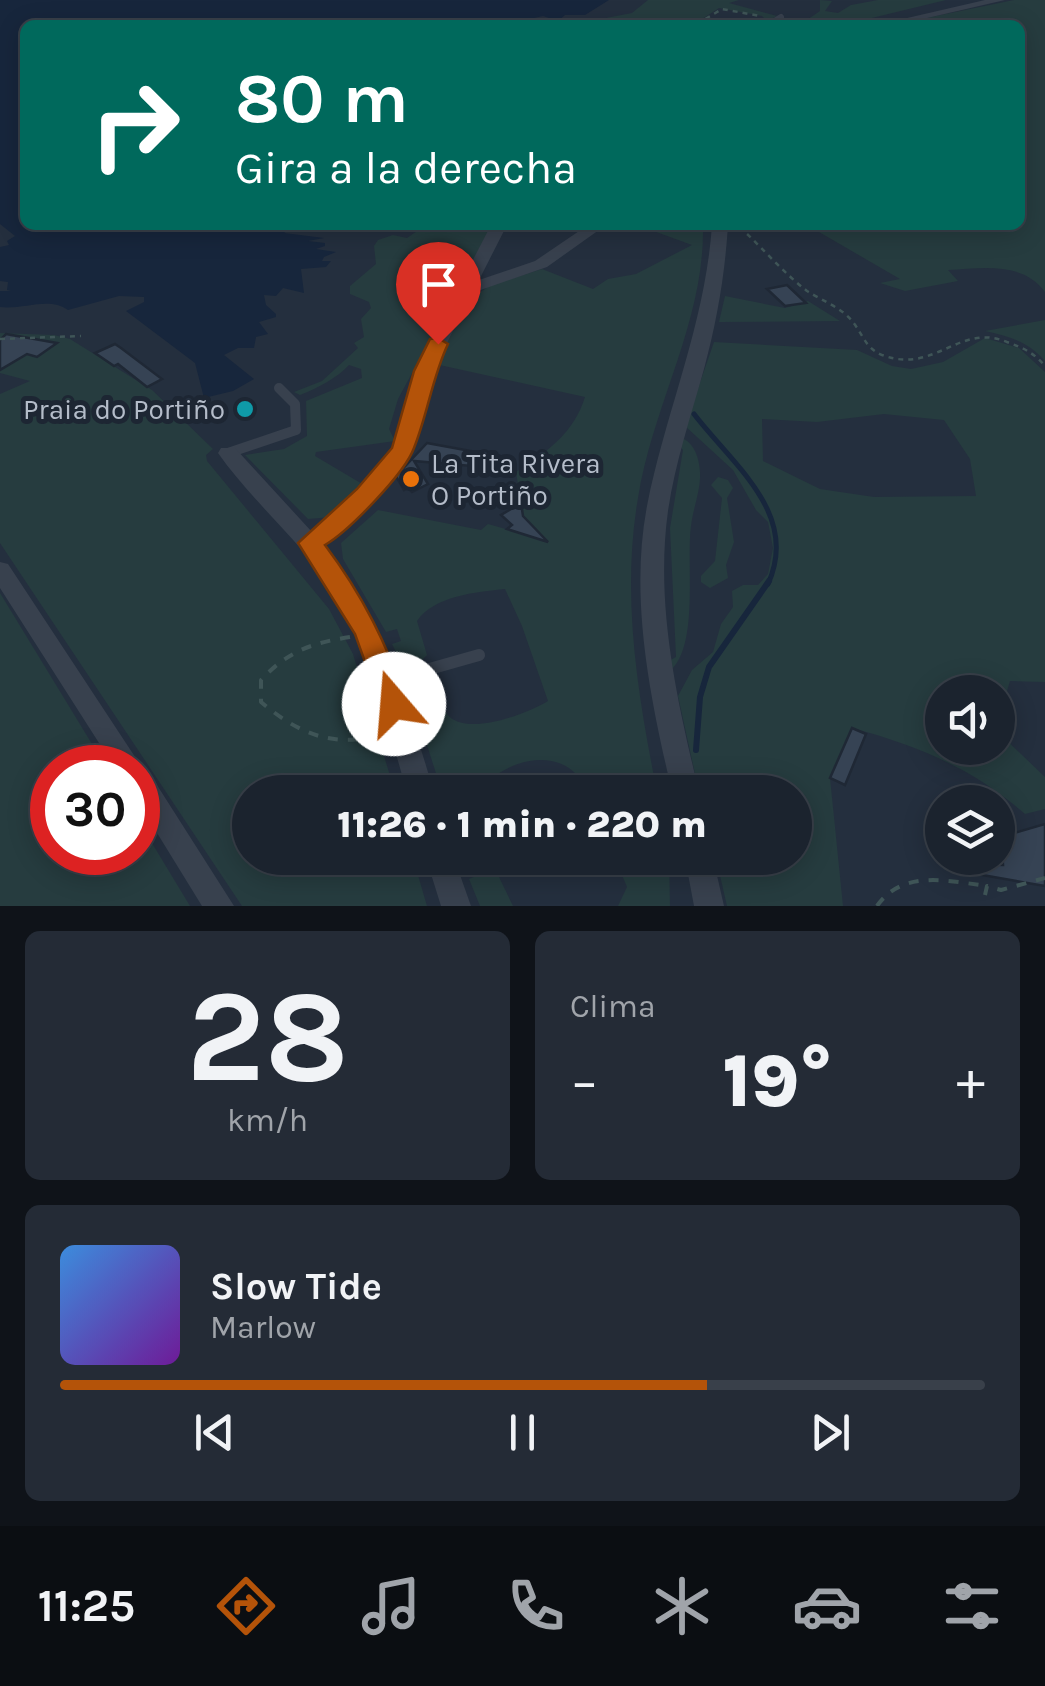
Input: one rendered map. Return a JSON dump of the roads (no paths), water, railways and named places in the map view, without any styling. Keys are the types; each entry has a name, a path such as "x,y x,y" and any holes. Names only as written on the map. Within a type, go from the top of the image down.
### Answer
{"street":[{"path":"906,20 1000,0"},
{"path":"310,543 330,531 366,495 402,450 424,371 496,230"},
{"path":"466,290 541,264 591,230"},
{"path":"681,775 665,697 654,597 657,512 676,428 716,290 720,230"},
{"path":"228,453 310,543 346,592 388,681 415,775"},
{"path":"0,570 115,745"},
{"path":"160,813 219,906"},
{"path":"445,875 456,906"},
{"path":"702,875 709,906"}],"lane":[{"path":"776,20 781,17"},
{"path":"228,453 296,430 295,404 278,388"},
{"path":"388,681 479,654"}],"water":[{"path":"0,0 609,0 585,15 565,15 559,20 543,16 525,20 20,20 20,230 288,230 284,233 324,238 308,241 325,243 316,249 336,252 324,257 322,261 331,261 326,267 301,269 304,293 283,288 276,296 264,295 266,305 276,314 259,322 268,334 256,337 254,348 238,348 224,355 254,379 233,391 204,398 195,363 126,311 144,302 144,297 119,296 68,310 53,304 0,307 0,291 11,291 7,290 8,282 0,281 0,247 9,245 7,241 15,236 0,224"}],"waterway":[{"path":"694,414 743,472 769,513 776,559 769,581"},
{"path":"696,750 700,697 709,667 769,581"}],"place":[{"name":"Praia do Portiño","path":"245,409"},
{"name":"La Tita Rivera O Portiño","path":"411,479"}]}
